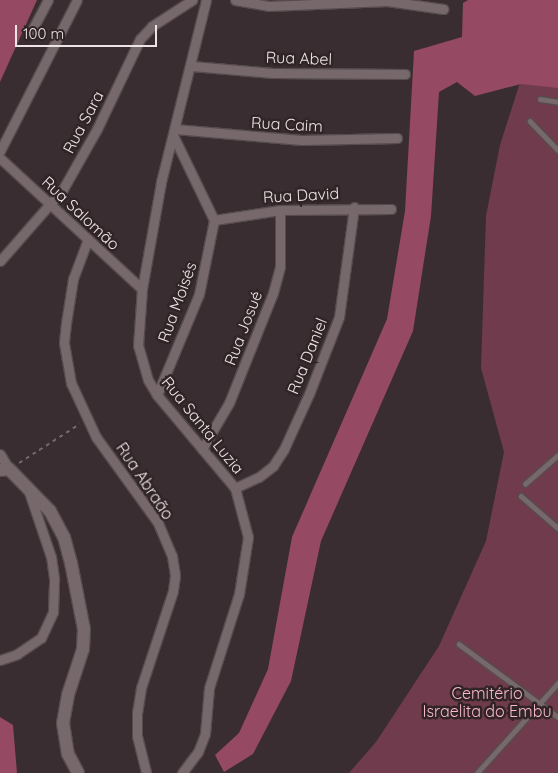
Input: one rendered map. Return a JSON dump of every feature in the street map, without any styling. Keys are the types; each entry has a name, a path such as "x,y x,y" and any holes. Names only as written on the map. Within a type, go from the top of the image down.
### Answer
{"main road":[{"path":"5,470 27,486 50,511 64,538 78,594 84,629 83,649 68,696 63,723 68,754 78,773"}],"street":[{"path":"32,30 48,0"},
{"path":"0,151 77,0"},
{"name":"Rua Sara","path":"0,262 52,206 97,129 140,39 152,26 192,0"},
{"name":"Rua Santa Luzia","path":"182,773 198,752 205,734 209,688 239,594 248,537 234,488 157,395 148,380 138,346 142,289 160,182 192,66 206,0"},
{"path":"236,0 276,6 387,1 442,9"},
{"name":"Rua Abel","path":"192,66 273,73 405,74"},
{"path":"174,132 214,220"},
{"name":"Rua Caim","path":"174,132 302,140 397,138"},
{"name":"Rua Salomão","path":"0,158 142,289"},
{"name":"Rua David","path":"214,220 280,210 354,207 391,209"},
{"name":"Rua Daniel","path":"234,488 259,477 272,466 293,431 339,316 346,282 354,207"},
{"name":"Rua Josué","path":"202,449 229,403 273,293 280,266 280,210"},
{"name":"Rua Moisés","path":"157,395 199,294 214,220"},
{"name":"Rua Abraão","path":"88,239 73,279 64,343 71,382 86,420 150,509 172,556 173,591 141,688 137,712 137,736 146,773"},
{"path":"0,454 5,470"},
{"path":"0,660 17,654 41,638 53,612 54,578 51,557 27,486"}],"lane":[{"path":"540,99 558,102"},
{"path":"530,121 558,150"},
{"path":"525,484 558,455"},
{"path":"521,496 558,528"},
{"path":"459,644 558,717"},
{"path":"477,773 538,701 558,683"}],"path":[{"path":"5,470 86,420"}],"green space":[{"name":"Cemitério Israelita do Embu","path":"524,70 558,76 558,773 349,773 376,742 439,646 486,541 504,452 481,368 486,216 500,145"}],"shaded area":[{"path":"0,0 37,0 0,82"},
{"path":"468,0 558,0 558,88 521,84 475,96 457,82 439,92 431,216 413,331 321,541 291,681 253,754 224,772 215,755 239,733 268,669 292,537 387,319 405,211 414,51 462,37 463,3"},
{"path":"0,717 13,725 17,773 0,773"}]}
